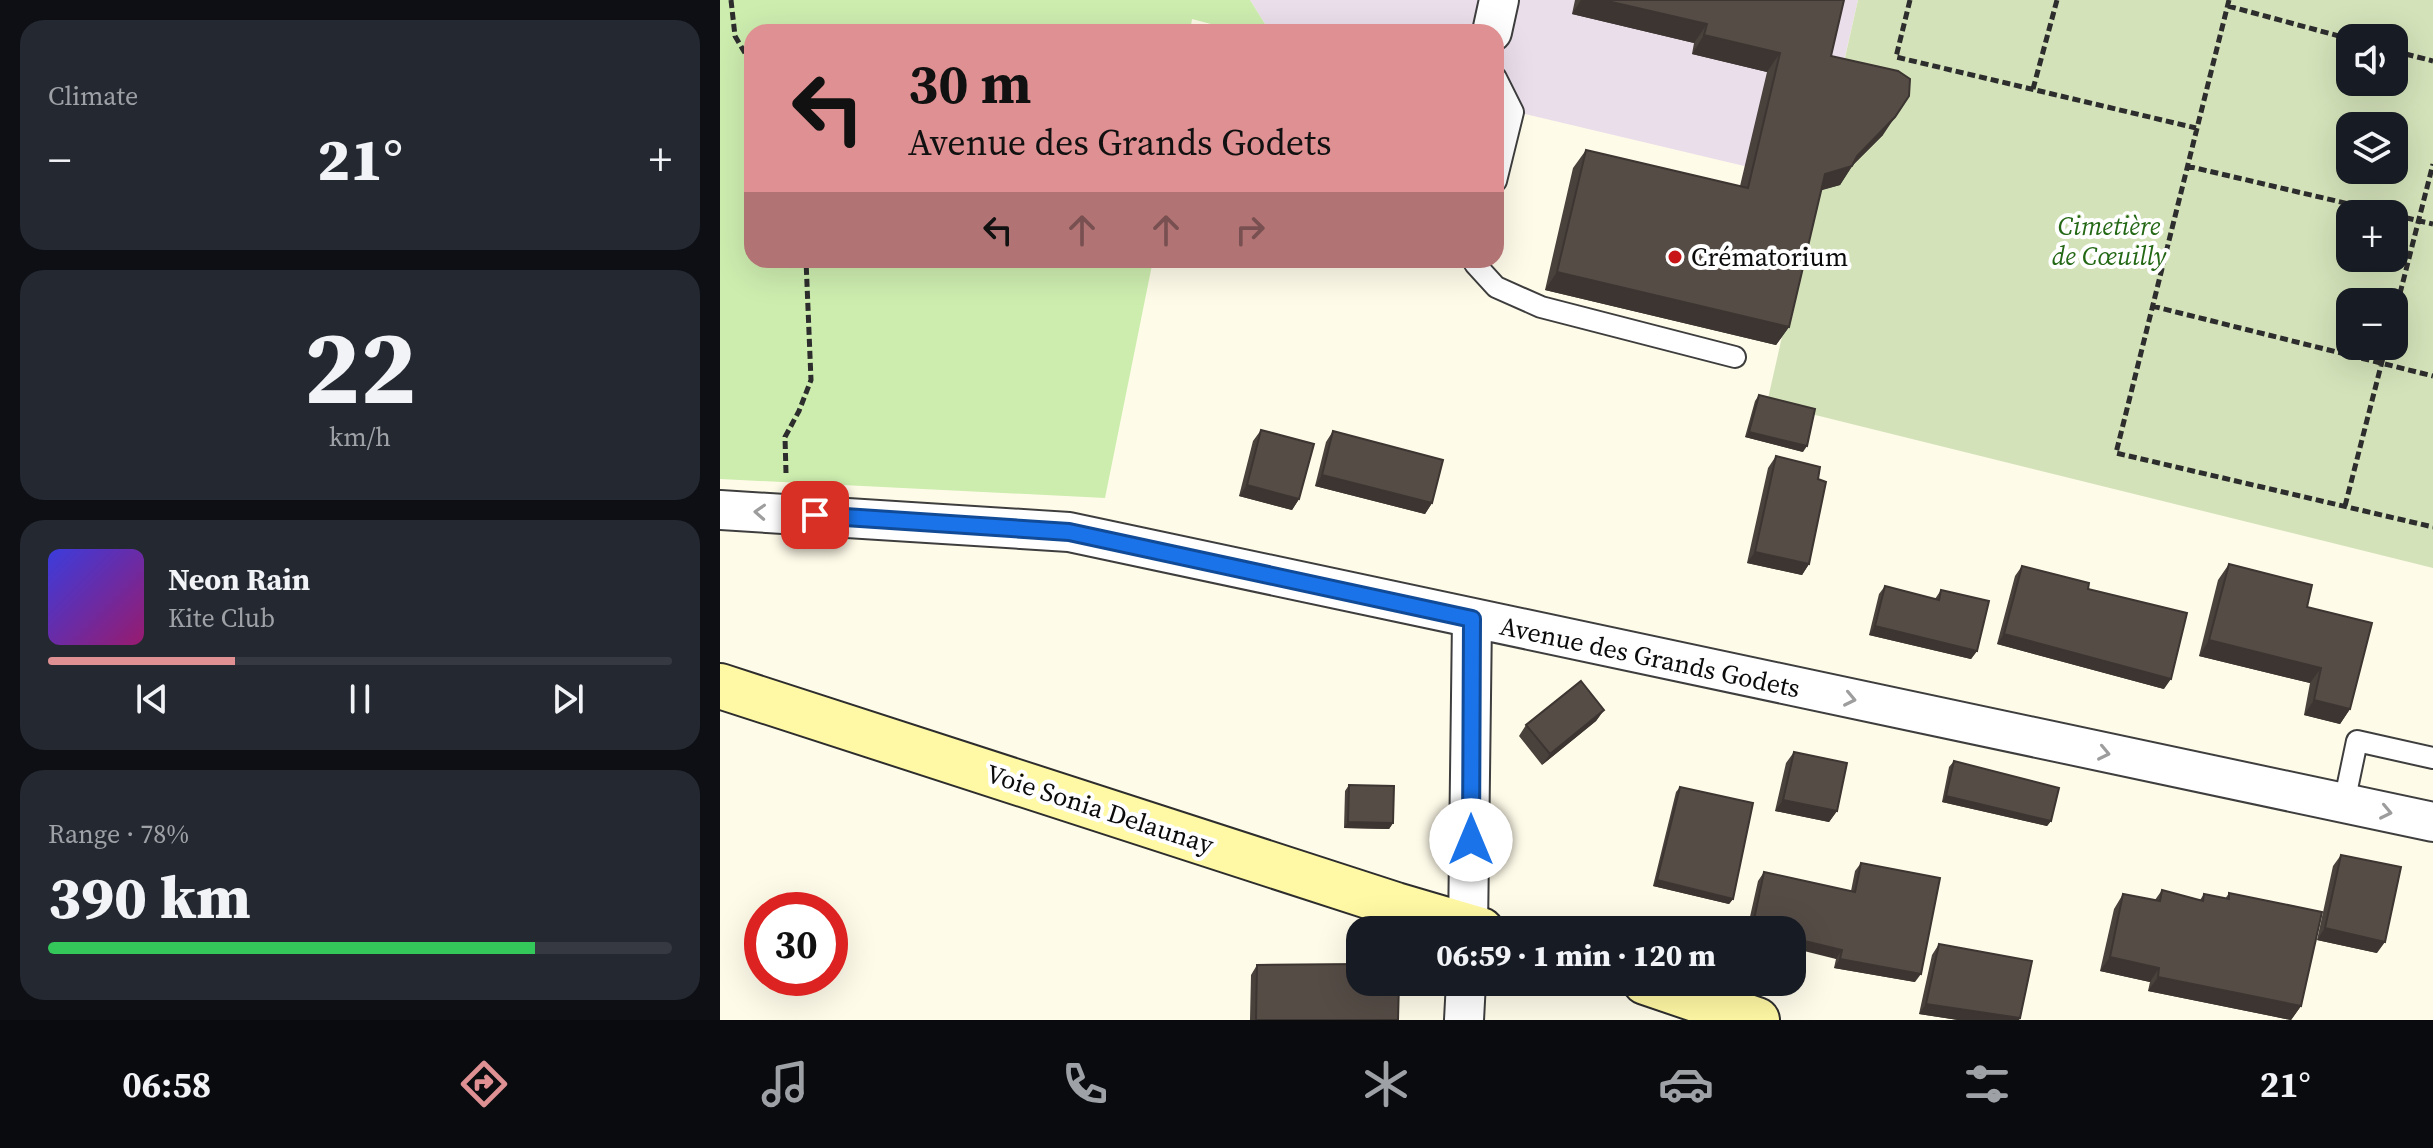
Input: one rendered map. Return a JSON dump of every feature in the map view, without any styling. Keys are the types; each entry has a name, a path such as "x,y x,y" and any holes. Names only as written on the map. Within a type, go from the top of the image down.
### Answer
{"main road":[{"name":"Voie Sonia Delaunay","path":"720,686 1433,916"},
{"path":"1686,996 1757,1020"}],"street":[{"path":"1494,24 1499,0"},
{"name":"Avenue des Grands Godets","path":"720,510 1069,532 2433,822"},
{"path":"1472,619 1473,916"},
{"path":"1464,1020 1465,996"}],"lane":[{"path":"1504,94 1513,112 1504,149"},
{"path":"1479,268 1496,287 1541,307 1735,357"},
{"path":"2344,803 2357,741 2433,758"}],"path":[{"path":"731,0 735,36 744,51"},
{"path":"1910,0 1896,57 2196,128"},
{"path":"2033,89 2057,0"},
{"path":"2336,35 2229,3 2116,453 2433,527"},
{"path":"2408,55 2433,61"},
{"path":"2401,288 2433,164"},
{"path":"2187,166 2336,201"},
{"path":"2408,217 2433,224"},
{"path":"788,514 785,437 811,380 806,268"},
{"path":"2152,306 2433,376"},
{"path":"2345,506 2383,360"}],"shaded area":[{"path":"1250,0 1858,0 1816,183 1504,109 1504,24 1265,24"}],"green space":[{"path":"720,0 1250,0 1265,24 1211,24 1192,19 1191,24 744,24 744,268 1151,268 1105,498 720,479"},
{"name":"Cimetière de Cœuilly","path":"1858,0 2433,0 2433,568 1767,403"}],"building":[{"path":"1603,0 1844,0 1831,56 1898,71 1910,79 1909,96 1895,117 1857,156 1852,166 1825,174 1789,327 1557,272 1586,150 1748,188 1780,53 1704,35 1707,24"},
{"path":"1759,395 1815,409 1807,446 1749,432"},
{"path":"1261,430 1314,444 1299,499 1247,485"},
{"path":"1333,431 1443,460 1432,503 1322,475"},
{"path":"1776,456 1820,467 1818,479 1826,482 1809,564 1755,552"},
{"path":"2229,564 2312,585 2307,607 2372,623 2350,709 2314,700 2321,668 2209,640"},
{"path":"2022,566 2089,583 2088,589 2187,613 2171,679 2004,634"},
{"path":"1885,586 1939,600 1941,590 1989,601 1977,651 1875,626"},
{"path":"1581,681 1604,710 1550,754 1526,725"},
{"path":"1794,752 1847,763 1837,811 1783,800"},
{"path":"1954,761 2059,788 2051,821 1946,796"},
{"path":"1349,785 1394,786 1393,823 1348,822"},
{"path":"1680,787 1753,803 1733,899 1657,880"},
{"path":"2341,855 2401,867 2385,942 2325,928"},
{"path":"1861,863 1940,878 1921,974 1840,959 1842,950 1806,941 1806,916 1755,916 1764,872 1855,892"},
{"path":"2162,890 2203,901 2204,894 2229,899 2229,893 2322,912 2301,1006 2158,977 2159,968 2110,957 2123,894 2160,901"},
{"path":"1939,944 2032,961 2020,1018 1926,1004"},
{"path":"1346,964 1346,996 1399,996 1398,1020 1256,1020 1257,965"}],"place":[{"name":"Crématorium","path":"1675,257"}],"route":[{"path":"815,515 1069,532 1472,619 1471,840"}]}
